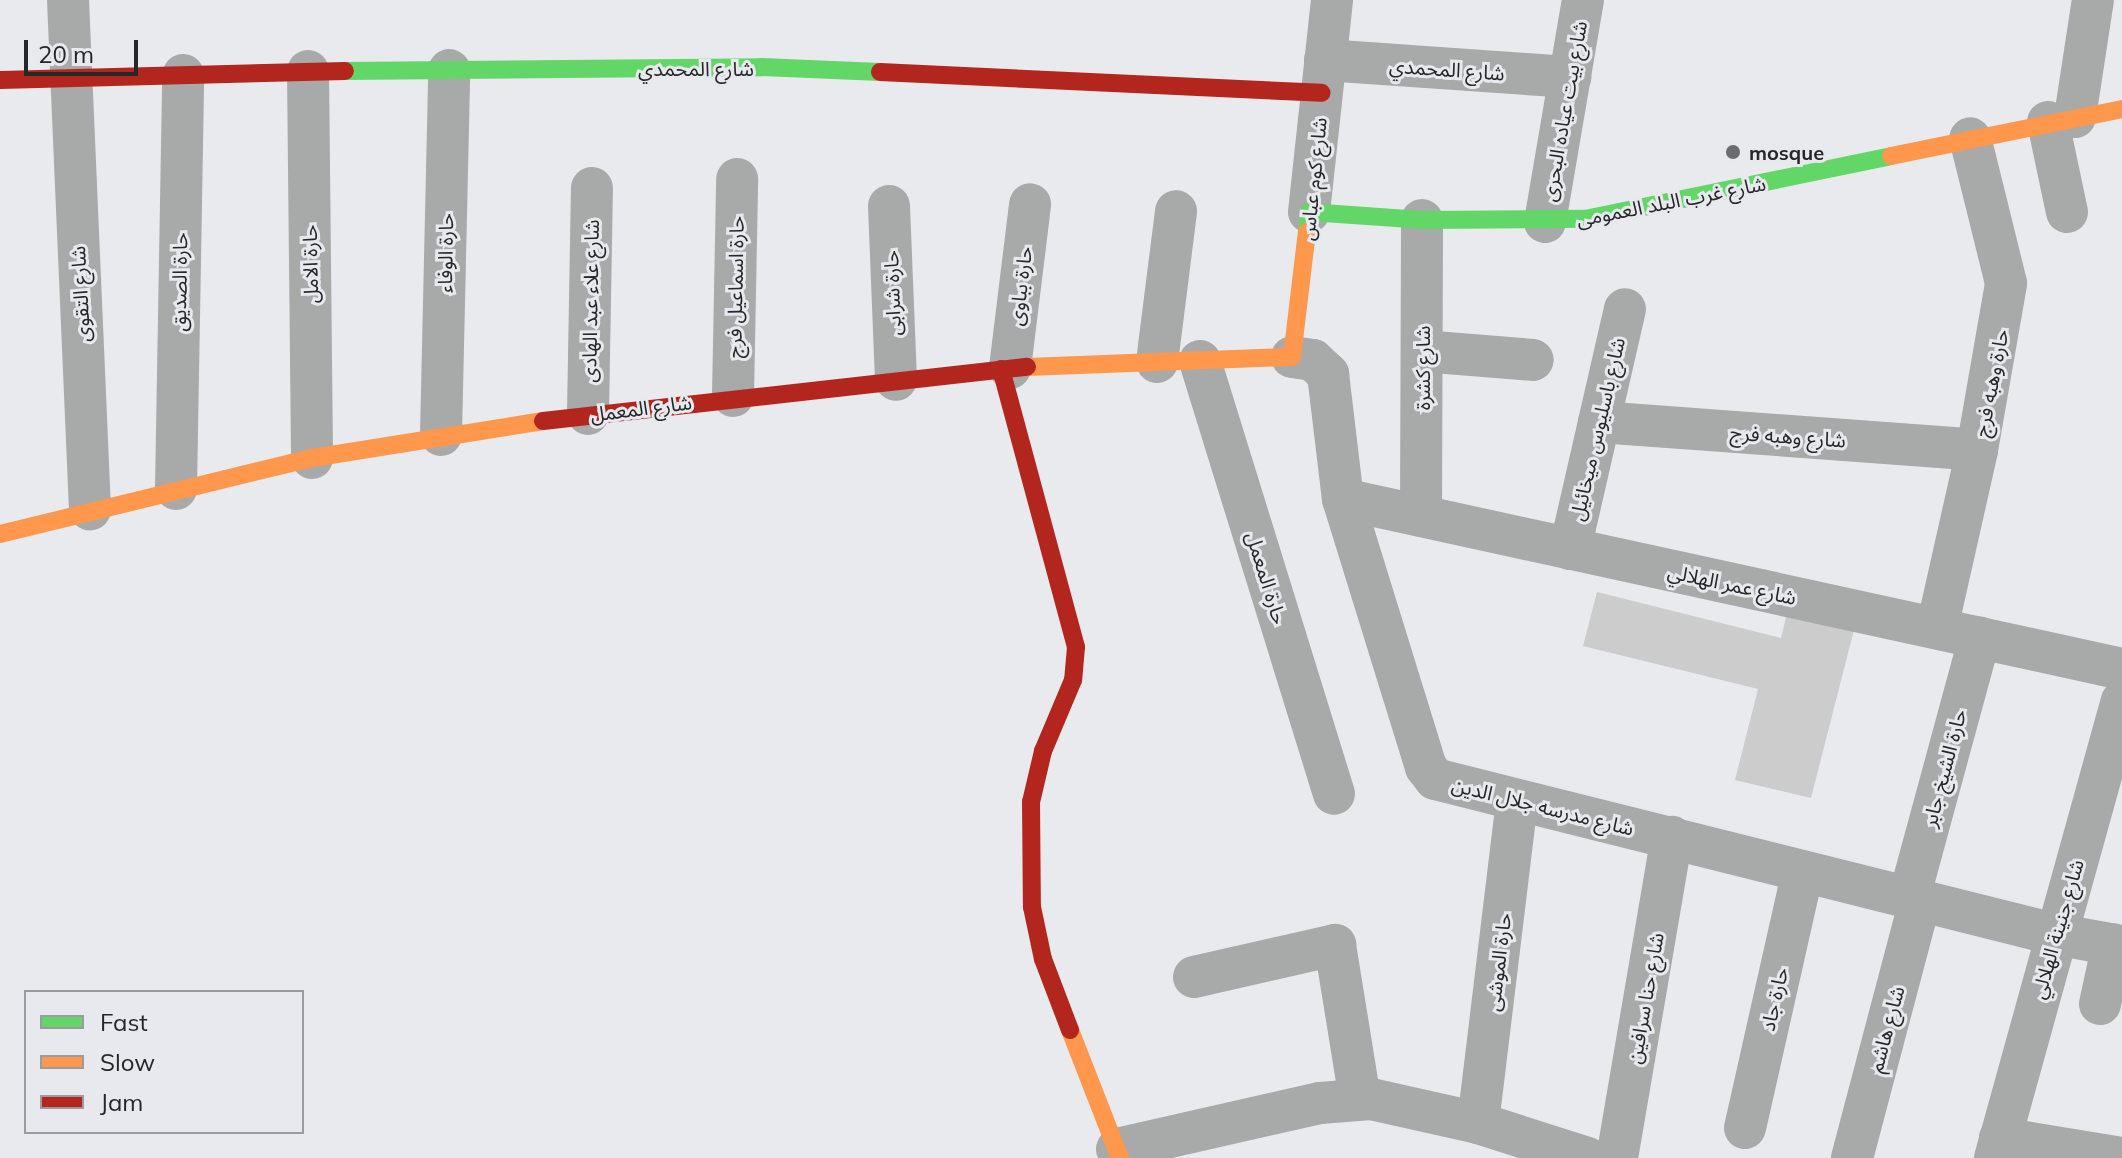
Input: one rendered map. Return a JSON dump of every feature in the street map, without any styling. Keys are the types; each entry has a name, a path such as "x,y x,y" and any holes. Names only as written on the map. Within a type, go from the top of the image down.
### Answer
{"street":[{"name":"شارع التقوى","path":"68,0 90,510"},
{"name":"شارع كوم عباس","path":"1292,357 1332,0"},
{"name":"شارع بيت عياده البحرى","path":"1545,222 1583,0"},
{"path":"2067,212 2062,119 2093,0"},
{"name":"شارع المحمدي","path":"0,80 308,71 762,67 1323,77 1570,77"},
{"name":"حارة الوفاء","path":"441,435 449,70"},
{"name":"حارة الامل","path":"308,71 312,458"},
{"name":"حارة الصديق","path":"176,489 183,75"},
{"name":"شارع غرب البلد العمومى","path":"1309,212 1422,220 1545,222 1625,213 1970,138 2122,109"},
{"name":"حارة وهبه فرج","path":"1937,628 1977,450 2006,283 1970,138"},
{"name":"حارة اسماعيل فرج","path":"733,396 737,179"},
{"name":"شارع علاء عبد الهادى","path":"588,414 592,188"},
{"name":"حارة بباوى","path":"1005,369 1030,204"},
{"name":"حارة شرابى","path":"889,206 896,380"},
{"path":"1157,362 1176,211"},
{"name":"شارع كشرة","path":"1421,516 1422,220"},
{"name":"شارع باسليوس ميخائيل","path":"1570,549 1625,309"},
{"path":"1422,351 1533,360"},
{"name":"شارع المعمل","path":"0,534 312,458 441,435 588,414 1005,369 1292,357"},
{"name":"شارع مدرسه جلال الدين","path":"1292,357 1313,360 1328,374 1343,499 1430,775 1517,800 2054,934 2118,945"},
{"name":"حارة المعمل","path":"1200,361 1334,794"},
{"path":"1005,369 1076,647 1073,680 1043,751 1031,802 1032,907 1043,959 1119,1154 1320,1103 1360,1099 1402,1102 1588,1158"},
{"name":"شارع وهبه فرج","path":"1599,422 1977,450"},
{"name":"شارع عمر الهلالي","path":"1343,499 2122,669"},
{"name":"حارة الشيخ جابر","path":"1914,899 1980,637"},
{"name":"شارع جنينة الهلالي","path":"1998,1148 2054,934 2122,701"},
{"name":"حارة الموشى","path":"1478,1123 1517,800"},
{"name":"شارع حنا سرافين","path":"1617,1158 1672,837"},
{"name":"حارة جاد","path":"1745,1128 1803,871"},
{"name":"شارع هاشم","path":"1852,1158 1914,899"},
{"path":"1194,977 1335,945 1360,1099"},
{"path":"2100,1004 2118,945"},
{"path":"1998,1148 2122,1158"}],"building":[{"path":"1597,592 1781,638 1790,601 1857,618 1811,798 1735,780 1758,689 1583,646"}],"traffic: fast":[{"path":"345,71 762,67 880,72"},
{"path":"1307,232 1309,212 1422,220 1585,219 1891,156"}],"traffic: slow":[{"path":"1891,156 2122,109"},
{"path":"1027,367 1292,357 1307,232"},
{"path":"0,534 312,458 543,421"},
{"path":"1070,1030 1120,1158"}],"traffic: jam":[{"path":"0,80 345,71"},
{"path":"880,72 1322,93"},
{"path":"543,421 1027,367"},
{"path":"1001,369 1076,647 1073,680 1043,751 1031,802 1032,907 1043,959 1070,1030"}],"place":[{"name":"mosque","path":"1733,152"}]}
